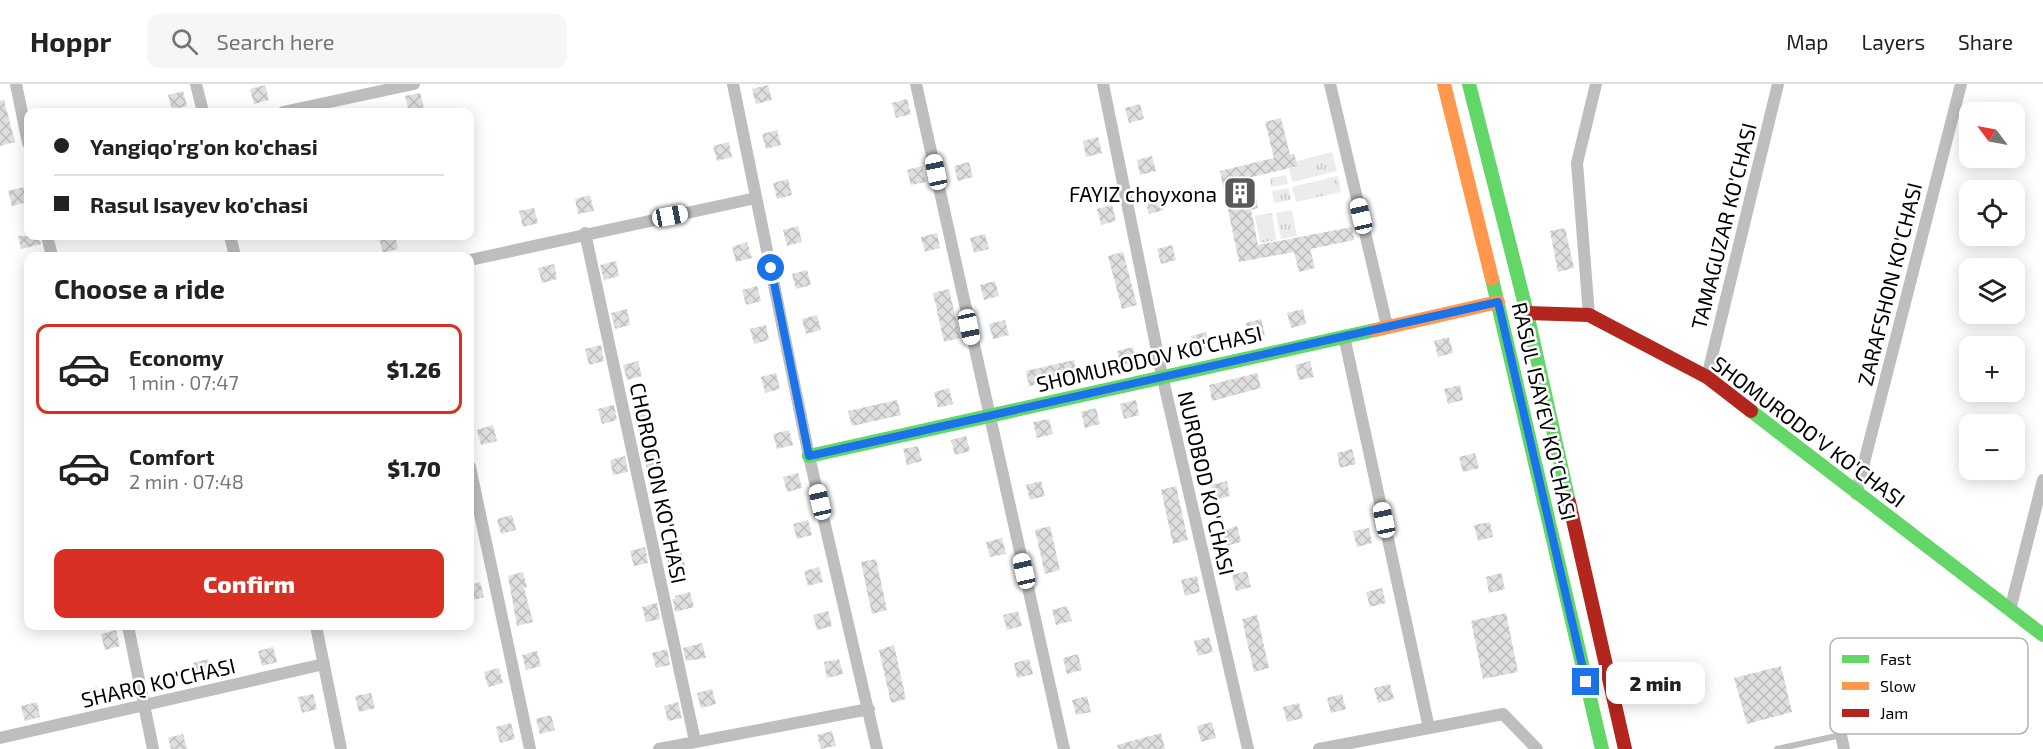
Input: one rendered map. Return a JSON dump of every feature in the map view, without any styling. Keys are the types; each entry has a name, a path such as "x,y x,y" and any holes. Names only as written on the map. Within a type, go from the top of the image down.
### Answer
{"main road":[{"name":"RASUL ISAYEV KO'CHASI","path":"1444,84 1498,302 1602,749"},
{"name":"RASUL ISAYEV KO'CHASI","path":"1469,84 1527,313 1625,749"},
{"name":"SHOMURODOV KO'CHASI","path":"809,456 1162,375 1498,302"},
{"name":"SHOMURODO'V KO'CHASI","path":"1527,313 1588,315 1707,377 1856,494 2043,635"}],"street":[{"path":"16,84 24,123"},
{"path":"196,84 202,108"},
{"path":"298,108 364,90 414,84"},
{"path":"733,84 809,456 877,749"},
{"path":"916,84 1064,749"},
{"name":"NUROBOD KO'CHASI","path":"1103,84 1162,375 1248,749"},
{"path":"1330,84 1387,326"},
{"path":"1588,315 1577,163 1596,84"},
{"name":"TAMAGUZAR KO'CHASI","path":"1707,377 1778,84"},
{"name":"ZARAFSHON KO'CHASI","path":"1856,494 1961,84"},
{"path":"474,259 585,233 756,198"},
{"name":"CHOROG'ON KO'CHASI","path":"585,233 696,741"},
{"path":"1344,336 1429,728"},
{"path":"2010,610 2043,480"},
{"path":"474,486 530,749"},
{"path":"129,630 153,749"},
{"path":"317,630 340,749"},
{"name":"SHARQ KO'CHASI","path":"0,738 324,664"},
{"path":"659,749 696,741 713,743 869,709"},
{"path":"1319,749 1503,714 1537,749"},
{"path":"1841,735 1844,749"}],"lane":[{"path":"1777,749 1841,735"}],"green space":[{"path":"1332,152 1337,171 1292,182 1289,169 1298,166 1297,161"},
{"path":"1286,175 1288,184 1271,187 1270,178"},
{"path":"1338,176 1341,192 1296,202 1292,187"},
{"path":"1289,188 1291,200 1274,203 1272,191"},
{"path":"1292,210 1297,236 1281,239 1276,213"},
{"path":"1272,213 1276,240 1260,243 1255,216"}],"building":[{"path":"265,85 269,100 254,104 250,89"},
{"path":"768,85 772,100 756,104 752,89"},
{"path":"183,91 187,106 171,108 168,95"},
{"path":"420,93 424,108 408,108 405,96"},
{"path":"907,99 911,114 896,118 892,103"},
{"path":"4,100 15,142 0,146 0,101"},
{"path":"1140,104 1144,119 1129,123 1125,108"},
{"name":"FAYIZ choyxona","path":"1281,118 1290,155 1294,154 1298,166 1252,177 1258,208 1251,210 1258,245 1352,227 1354,240 1310,249 1315,268 1299,272 1294,252 1239,262 1220,171 1274,158 1265,122"},
{"path":"777,130 781,145 766,149 762,134"},
{"path":"1098,137 1102,153 1086,157 1083,141"},
{"path":"729,142 732,157 717,161 713,146"},
{"path":"1152,156 1156,171 1140,175 1137,160"},
{"path":"969,162 973,177 958,181 954,166"},
{"path":"922,166 926,182 911,185 907,170"},
{"path":"788,179 792,195 777,199 773,183"},
{"path":"24,187 24,203 12,206 8,191"},
{"path":"590,195 594,211 578,214 575,199"},
{"path":"1161,195 1164,210 1149,214 1145,199"},
{"path":"1112,205 1116,221 1101,225 1097,209"},
{"path":"534,208 538,223 523,227 519,211"},
{"path":"798,226 802,242 787,246 783,230"},
{"path":"1565,228 1574,268 1558,272 1550,231"},
{"path":"937,233 940,248 925,252 921,237"},
{"path":"985,234 989,249 974,253 970,238"},
{"path":"18,236 24,236 24,240 40,240 41,244 21,249"},
{"path":"380,240 396,240 398,249 383,252"},
{"path":"747,242 752,258 736,262 732,247"},
{"path":"1172,245 1176,260 1161,264 1157,249"},
{"path":"1123,252 1137,305 1122,309 1108,256"},
{"path":"616,261 619,276 604,280 600,265"},
{"path":"554,264 557,279 542,283 538,268"},
{"path":"807,270 811,285 796,289 792,274"},
{"path":"995,281 999,296 984,300 980,285"},
{"path":"757,286 761,301 746,305 742,290"},
{"path":"949,289 960,338 944,342 933,293"},
{"path":"627,309 630,325 615,329 611,313"},
{"path":"1303,309 1306,324 1291,328 1287,313"},
{"path":"817,315 821,330 806,334 802,319"},
{"path":"1261,319 1265,335 1249,338 1246,323"},
{"path":"1005,320 1009,335 993,339 989,324"},
{"path":"766,325 769,340 754,344 750,329"},
{"path":"1206,332 1211,348 1195,352 1191,336"},
{"path":"1449,337 1453,353 1438,357 1434,341"},
{"path":"601,345 604,361 589,365 585,349"},
{"path":"1133,347 1136,362 1121,366 1117,351"},
{"path":"1074,360 1077,375 1029,386 1026,371"},
{"path":"638,361 642,376 627,380 623,365"},
{"path":"1310,361 1314,377 1299,380 1295,365"},
{"path":"776,373 780,389 765,393 761,377"},
{"path":"1257,373 1261,388 1212,401 1209,385"},
{"path":"1460,385 1463,400 1448,404 1444,389"},
{"path":"949,388 953,404 938,408 934,392"},
{"path":"897,400 901,415 852,426 848,411"},
{"path":"1136,400 1139,415 1124,419 1120,404"},
{"path":"614,405 617,420 602,424 598,409"},
{"path":"1096,408 1100,424 1085,428 1081,412"},
{"path":"650,413 654,428 639,432 635,417"},
{"path":"1049,419 1053,434 1037,438 1033,422"},
{"path":"493,425 497,441 481,445 477,430"},
{"path":"789,430 793,445 777,449 773,434"},
{"path":"966,436 970,451 955,455 951,440"},
{"path":"918,446 922,461 907,465 903,449"},
{"path":"1352,449 1356,464 1340,468 1337,453"},
{"path":"659,452 663,467 647,471 644,456"},
{"path":"1475,453 1479,468 1463,472 1459,457"},
{"path":"625,456 628,472 613,475 610,460"},
{"path":"798,473 802,488 787,492 783,477"},
{"path":"1041,481 1045,496 1030,500 1026,485"},
{"path":"1227,481 1230,496 1215,500 1211,485"},
{"path":"1176,486 1188,540 1173,544 1161,490"},
{"path":"512,515 516,530 501,534 497,519"},
{"path":"808,520 812,535 797,539 793,524"},
{"path":"1490,522 1493,537 1478,541 1474,525"},
{"path":"1050,526 1060,570 1045,574 1035,530"},
{"path":"1237,526 1241,542 1226,546 1222,531"},
{"path":"1369,528 1372,543 1357,547 1353,531"},
{"path":"1002,538 1006,554 990,557 986,542"},
{"path":"645,547 648,563 634,566 630,551"},
{"path":"681,550 685,566 670,570 666,554"},
{"path":"876,559 887,610 872,614 861,562"},
{"path":"819,567 823,582 808,586 804,571"},
{"path":"1247,571 1251,587 1236,591 1232,575"},
{"path":"523,572 527,587 524,588 533,622 517,626 508,576"},
{"path":"1501,573 1505,589 1489,593 1486,577"},
{"path":"1197,576 1200,592 1185,596 1181,580"},
{"path":"480,582 484,597 474,600 474,584"},
{"path":"1382,588 1386,603 1370,607 1366,592"},
{"path":"690,592 694,607 675,612 673,599 676,599 675,596"},
{"path":"657,603 660,619 646,622 642,607"},
{"path":"1067,606 1072,621 1056,625 1052,610"},
{"path":"828,611 832,626 817,630 813,615"},
{"path":"1018,611 1022,626 1007,630 1003,615"},
{"path":"1506,613 1518,672 1483,679 1471,621"},
{"path":"1257,615 1269,668 1254,672 1242,619"},
{"path":"116,630 120,646 105,650 101,634"},
{"path":"1209,637 1213,652 1198,656 1194,641"},
{"path":"702,643 706,658 686,661 683,648"},
{"path":"894,645 906,699 891,703 879,650"},
{"path":"273,647 277,662 262,666 258,651"},
{"path":"667,649 670,665 656,668 652,653"},
{"path":"537,651 541,666 526,670 522,655"},
{"path":"1078,654 1082,670 1067,674 1063,658"},
{"path":"208,659 212,674 197,678 193,663"},
{"path":"839,659 843,674 827,678 824,662"},
{"path":"1029,659 1033,674 1017,678 1014,663"},
{"path":"1781,666 1792,712 1747,724 1734,678"},
{"path":"499,668 503,683 488,687 484,672"},
{"path":"1390,684 1394,699 1378,703 1374,688"},
{"path":"97,687 100,702 85,706 81,691"},
{"path":"712,689 716,704 701,708 697,693"},
{"path":"371,693 375,708 359,712 355,696"},
{"path":"313,694 317,709 302,713 298,697"},
{"path":"1342,694 1346,709 1331,713 1327,698"},
{"path":"1087,696 1091,712 1076,715 1072,700"},
{"path":"37,702 40,717 25,721 21,706"},
{"path":"678,702 682,718 668,721 664,706"},
{"path":"1299,703 1303,718 1287,722 1283,707"},
{"path":"551,715 555,730 540,734 536,719"},
{"path":"1212,722 1216,738 1201,742 1197,726"},
{"path":"511,723 515,739 500,743 496,727"},
{"path":"832,731 836,746 821,749 817,735"},
{"path":"1161,733 1165,749 1118,749 1117,745"},
{"path":"183,734 187,749 171,749 168,738"}],"traffic: fast":[{"path":"1469,84 1527,313 1569,502"},
{"path":"1492,279 1602,749"},
{"path":"809,456 1375,330"},
{"path":"1751,411 2043,635"}],"traffic: slow":[{"path":"1444,84 1492,279"},
{"path":"1375,330 1498,302"}],"traffic: jam":[{"path":"1527,313 1589,315 1707,377 1751,411"},
{"path":"1569,502 1625,749"}],"place":[{"name":"FAYIZ choyxona","path":"1240,193"}],"route":[{"path":"771,268 809,456 1162,375 1498,302 1586,682"}]}
